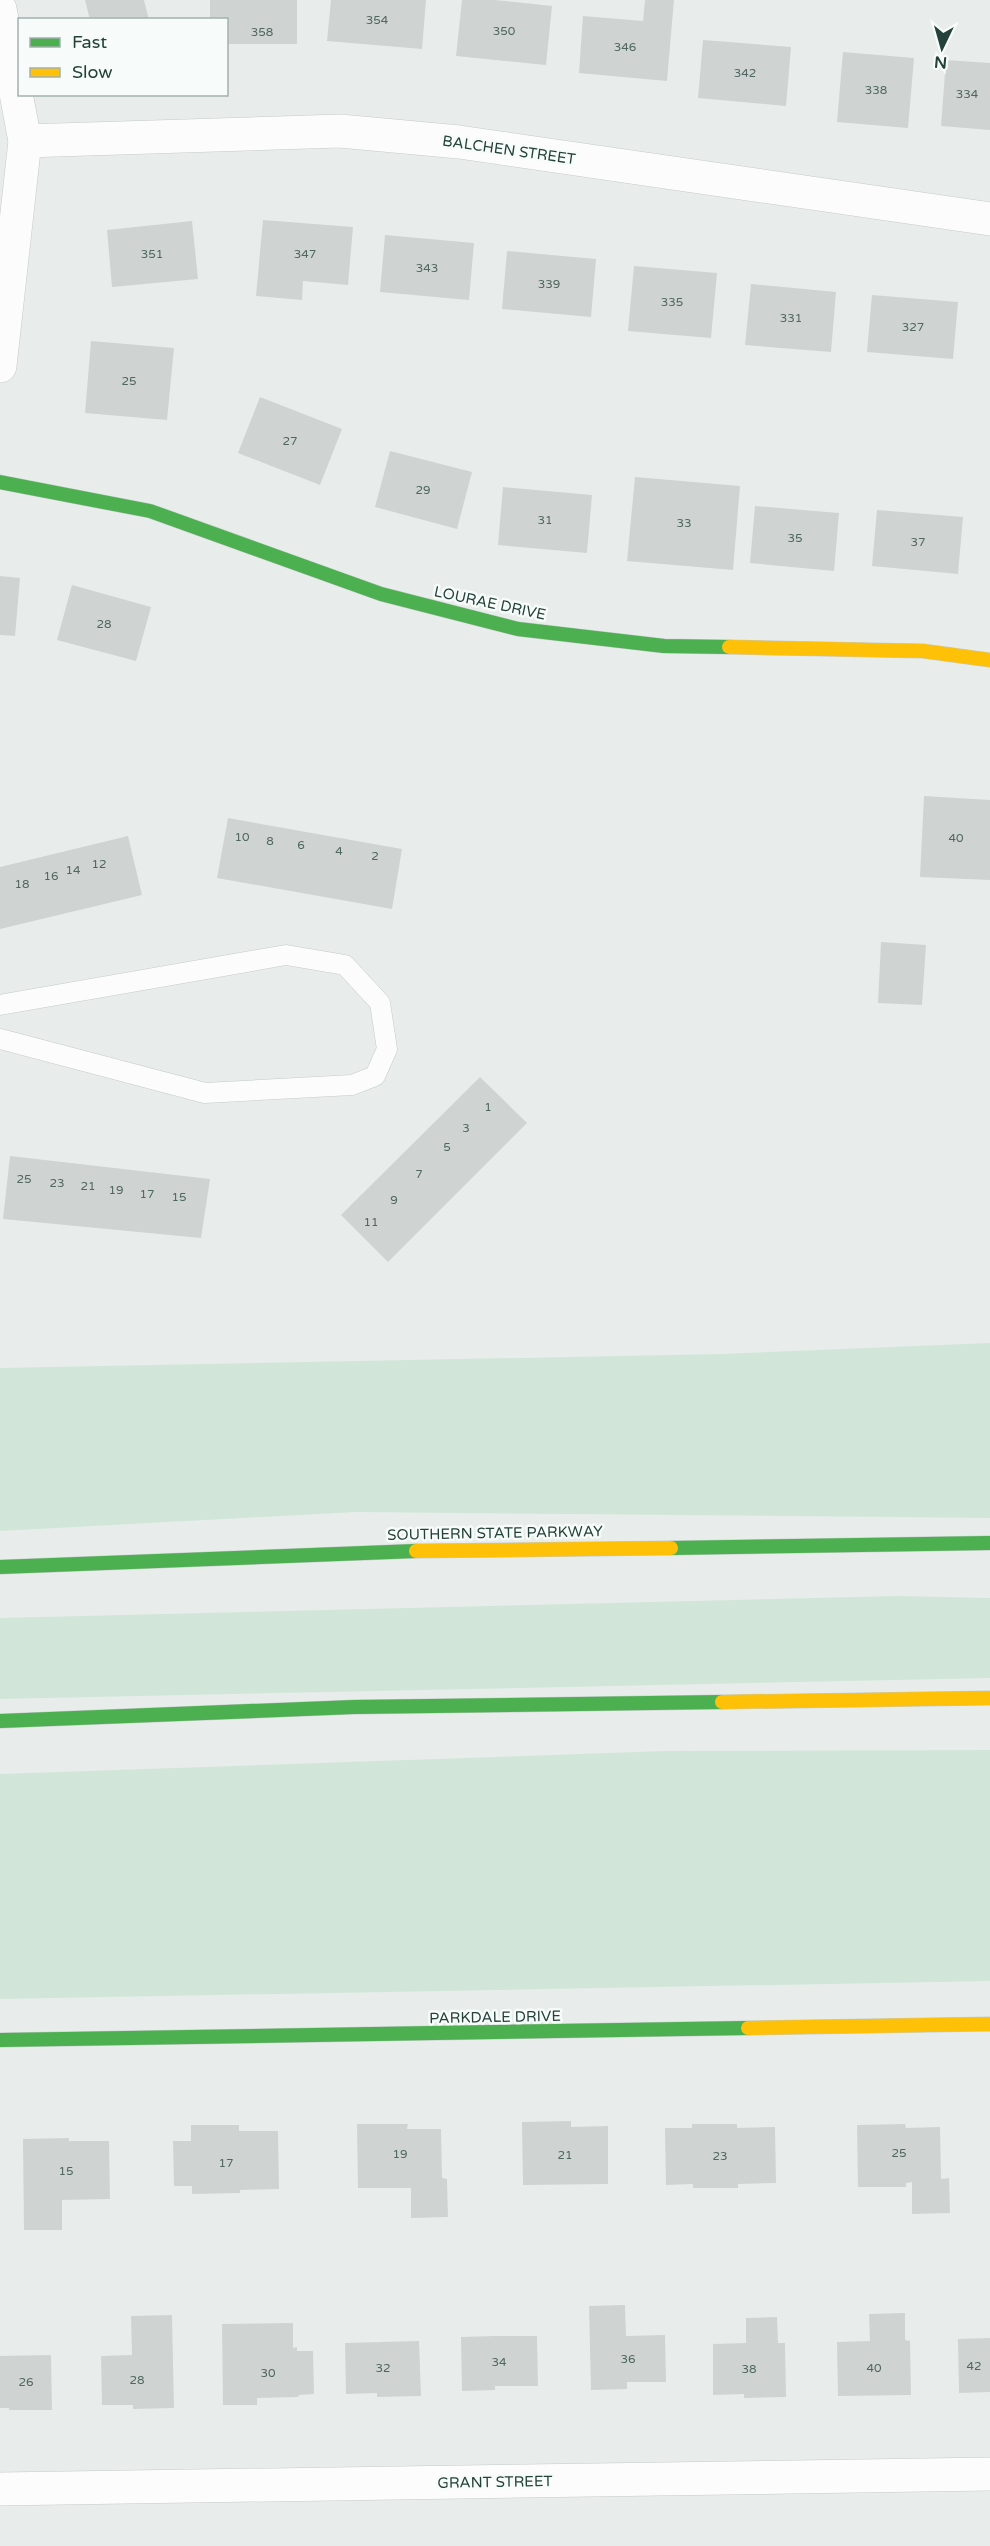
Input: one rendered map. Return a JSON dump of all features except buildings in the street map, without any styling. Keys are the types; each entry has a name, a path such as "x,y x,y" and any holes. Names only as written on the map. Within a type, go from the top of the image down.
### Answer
{"main road":[{"name":"LOURAE DRIVE","path":"0,482 150,512 381,594 518,629 664,646 923,651 990,660"},
{"name":"SOUTHERN STATE PARKWAY","path":"0,1568 354,1552 990,1543"},
{"path":"0,1721 354,1707 990,1698"},
{"name":"PARKDALE DRIVE","path":"0,2040 990,2024"}],"street":[{"path":"0,9 25,141 0,366"},
{"name":"BALCHEN STREET","path":"25,141 340,130 459,142 990,219"},
{"name":"GRANT STREET","path":"0,2489 990,2474"}],"lane":[{"path":"0,1005 286,956 345,965 380,1003 387,1049 375,1076 352,1085 205,1093 0,1039"}],"green space":[{"path":"990,1343 990,1518 356,1512 0,1531 0,1368 721,1354"},
{"path":"897,1596 990,1598 990,1678 0,1699 0,1618"},
{"path":"990,1750 990,1981 0,1999 0,1774 666,1751"}],"traffic: fast":[{"path":"0,482 150,511 381,594 518,629 664,646 729,647"},
{"path":"671,1548 990,1543"},
{"path":"0,1567 416,1551"},
{"path":"0,1721 354,1707 722,1702"},
{"path":"0,2040 748,2028"}],"traffic: slow":[{"path":"729,647 923,651 990,660"},
{"path":"416,1551 671,1548"},
{"path":"722,1702 990,1698"},
{"path":"748,2028 990,2024"}]}
